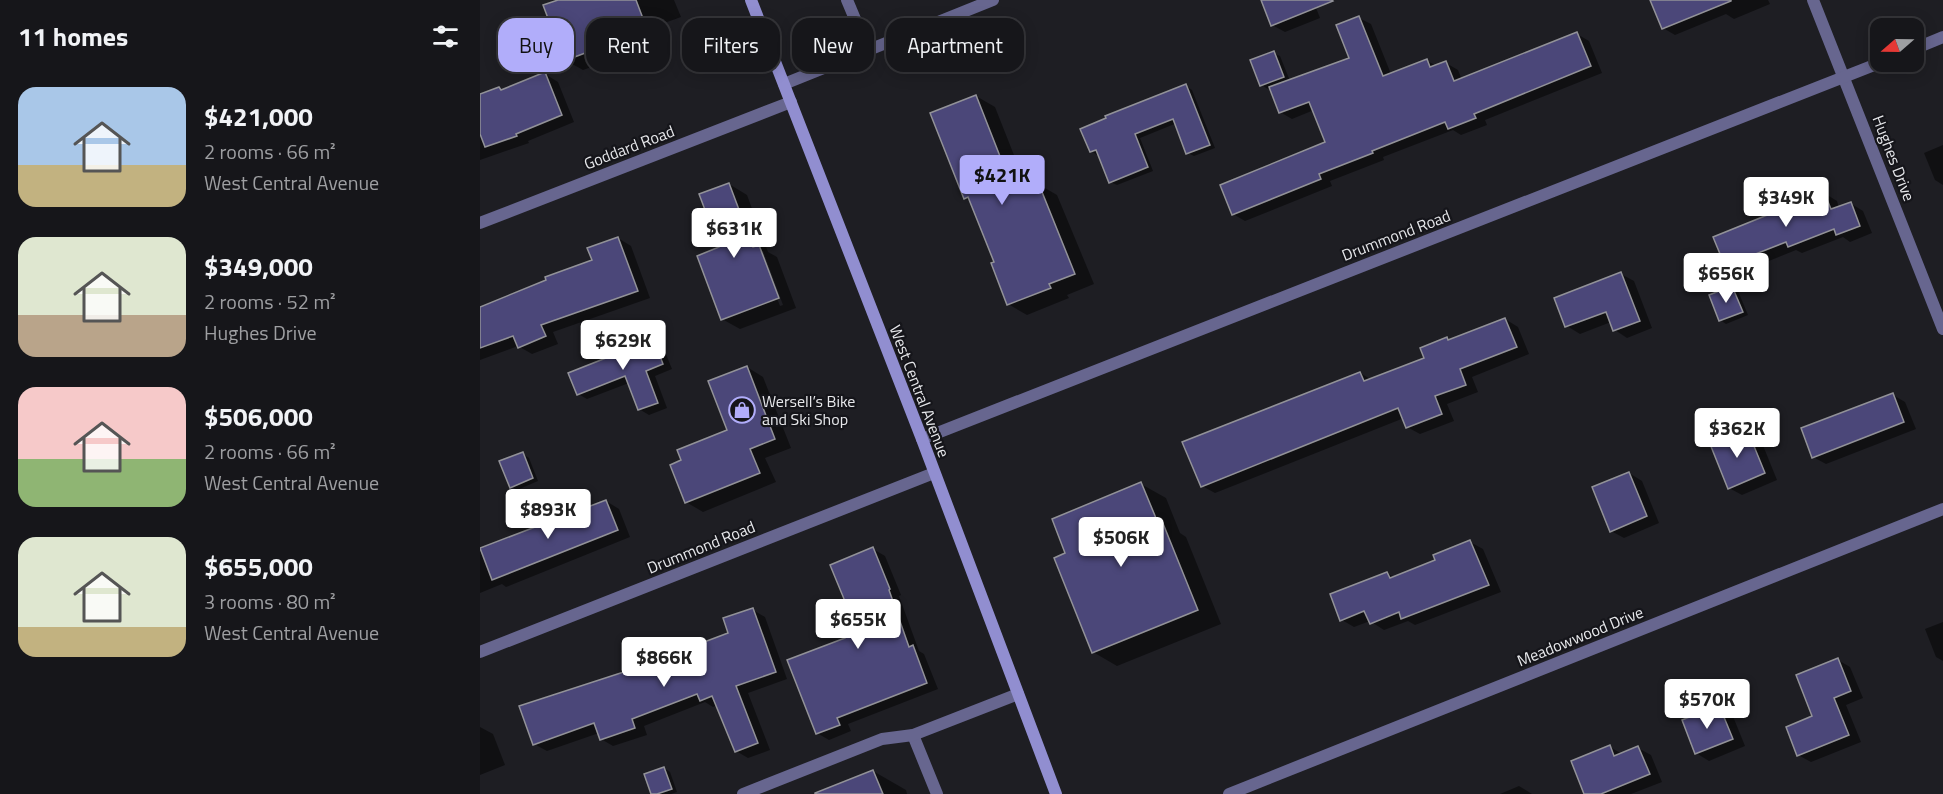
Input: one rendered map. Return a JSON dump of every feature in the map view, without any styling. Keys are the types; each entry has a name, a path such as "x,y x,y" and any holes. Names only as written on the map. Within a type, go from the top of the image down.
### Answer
{"main road":[{"name":"West Central Avenue","path":"751,0 1056,794"}],"street":[{"path":"847,0 855,18"},
{"path":"874,48 993,0"},
{"name":"Hughes Drive","path":"1813,0 1943,329"},
{"path":"1924,45 1943,37"},
{"name":"Drummond Road","path":"921,439 1870,66"},
{"path":"784,84 814,72"},
{"name":"Goddard Road","path":"480,224 791,102"},
{"name":"Drummond Road","path":"480,652 934,473"},
{"name":"Meadowwood Drive","path":"1229,794 1943,510"},
{"path":"743,794 882,739 914,735 1018,694"},
{"path":"914,735 937,794"}],"building":[{"path":"558,0 636,0 643,18 586,18 586,53 574,57 574,18 548,18 543,5"},
{"path":"1261,0 1332,0 1333,1 1271,26"},
{"path":"1650,0 1731,0 1731,1 1662,29"},
{"path":"1359,16 1383,76 1427,59 1430,67 1446,61 1454,81 1577,32 1591,66 1474,114 1476,118 1448,129 1445,122 1372,151 1373,153 1319,174 1321,179 1232,215 1220,185 1325,142 1309,102 1279,113 1269,87 1349,58 1336,25"},
{"path":"1274,51 1284,77 1260,86 1250,60"},
{"path":"545,72 562,115 516,134 517,136 485,147 480,134 480,94 499,87 501,90"},
{"path":"1186,84 1210,145 1186,154 1173,119 1135,134 1148,167 1109,183 1096,150 1090,152 1080,129 1106,118 1105,116"},
{"path":"976,95 1014,192 1038,182 1075,274 1049,284 1051,288 1007,305 991,263 994,262 968,197 964,199 930,113"},
{"path":"729,183 753,247 759,245 779,298 721,320 697,256 719,247 699,194"},
{"path":"1824,192 1831,209 1851,202 1860,226 1836,235 1834,229 1788,247 1786,242 1725,266 1713,237"},
{"path":"618,237 638,291 541,325 546,336 518,348 513,336 480,348 480,307 546,280 545,277 592,260 587,248"},
{"path":"1621,272 1640,321 1613,331 1606,312 1565,327 1554,298"},
{"path":"1732,286 1743,312 1719,321 1709,295"},
{"path":"1505,318 1517,347 1460,369 1466,385 1435,396 1442,414 1406,428 1398,408 1201,487 1182,442 1360,372 1364,381 1424,358 1420,348"},
{"path":"652,335 663,364 646,371 658,403 638,410 625,376 577,395 568,373 616,354 614,350"},
{"path":"747,366 775,439 750,449 760,473 685,503 670,465 681,460 677,450 727,430 708,381"},
{"path":"1893,393 1904,422 1812,458 1801,428"},
{"path":"1747,429 1765,473 1728,489 1710,444"},
{"path":"523,452 533,478 510,488 499,461"},
{"path":"1629,472 1647,516 1610,532 1592,487"},
{"path":"1141,482 1158,523 1162,521 1198,610 1092,653 1054,558 1065,553 1052,519"},
{"path":"606,500 618,530 492,580 480,548"},
{"path":"1470,540 1489,585 1401,619 1399,612 1370,624 1364,611 1340,621 1330,594 1387,572 1390,578 1435,560 1433,555"},
{"path":"873,547 909,647 913,645 927,683 837,718 840,725 816,734 787,660 845,638 837,615 849,611 830,565"},
{"path":"753,608 776,672 736,686 758,743 735,752 712,696 700,701 697,694 632,719 635,728 600,740 594,723 533,745 519,706 633,669 632,666 666,653 667,656 728,633 723,618"},
{"path":"1838,658 1851,691 1834,698 1849,735 1797,756 1786,727 1812,716 1796,675"},
{"path":"1719,705 1733,739 1695,754 1682,720"},
{"path":"1610,745 1614,756 1638,746 1650,774 1601,794 1584,794 1571,761"},
{"path":"664,767 672,789 651,794 644,774"},
{"path":"873,770 883,794 815,794 815,793"}],"place":[{"name":"Wersell’s Bike and Ski Shop","path":"742,410"}]}
